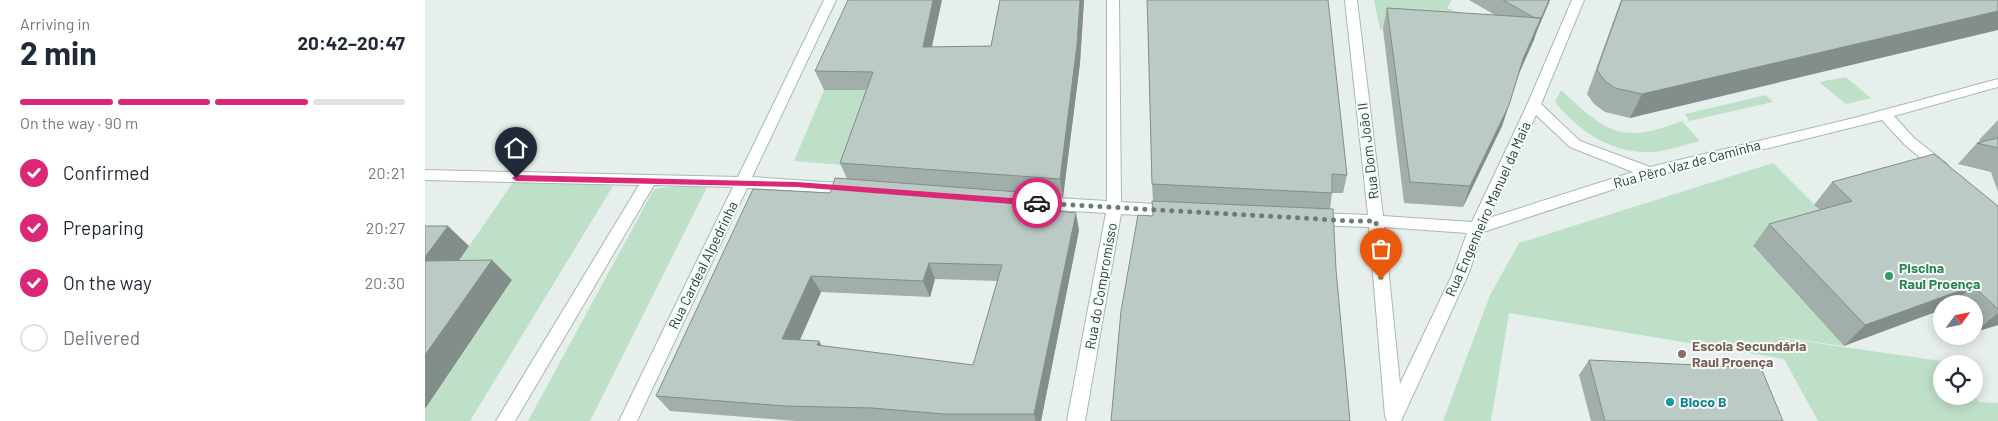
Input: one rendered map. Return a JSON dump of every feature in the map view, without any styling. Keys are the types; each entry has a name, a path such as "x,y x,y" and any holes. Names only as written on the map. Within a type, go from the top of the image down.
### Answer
{"street":[{"name":"Rua Cardeal Alpedrinha","path":"628,421 830,0"},
{"name":"Rua do Compromisso","path":"1076,421 1114,208 1113,0"},
{"name":"Rua Dom João II","path":"1351,0 1376,221 1394,419"},
{"name":"Rua Engenheiro Manuel da Maia","path":"1394,419 1459,275 1477,228 1534,105 1578,0"},
{"name":"Rua Pêro Vaz de Caminha","path":"1303,218 1477,228 1649,172 1884,114 1998,83"},
{"path":"1534,105 1575,144 1649,172"},
{"path":"1884,114 1909,141 1952,176"},
{"path":"425,175 742,182 865,190"},
{"path":"505,421 650,180"},
{"path":"1022,202 1185,212"}],"green space":[{"path":"1374,0 1452,0 1447,8 1468,16 1450,34 1380,29"},
{"path":"1846,77 1871,98 1846,104 1819,82"},
{"path":"824,90 885,90 854,166 794,161"},
{"path":"1561,90 1590,116 1603,125 1615,130 1629,133 1644,132 1682,121 1700,141 1651,152 1637,152 1610,145 1585,131 1564,113 1555,102"},
{"path":"1766,95 1773,102 1689,121 1685,114"},
{"path":"1773,163 1833,223 1753,247 1844,346 1740,332 1933,360 1933,405 1983,405 1983,402 1998,403 1998,421 1818,421 1784,359 1509,313 1491,421 1443,421 1490,295 1519,243"},
{"path":"516,178 613,186 470,421 425,421 425,409 512,281 445,281"},
{"path":"710,181 590,421 528,421 654,189"}],"building":[{"path":"848,0 933,0 923,47 991,46 1000,0 1080,0 1077,45 1060,179 840,163 873,72 815,71"},
{"path":"1147,0 1328,0 1347,175 1332,174 1332,193 1152,184"},
{"path":"1503,0 1549,0 1540,21 1541,18 1535,18"},
{"path":"1622,0 1998,0 1998,11 1642,94 1615,88 1605,81 1597,70"},
{"path":"1387,8 1541,18 1523,59 1509,105 1470,186 1410,182"},
{"path":"1998,138 1998,148 1977,143"},
{"name":"Piscina Raul Proença","path":"1934,154 1998,206 1998,309 1973,286 1948,295 1933,295 1933,300 1865,325 1769,224 1852,201 1832,182"},
{"path":"835,178 1058,195 1056,211 1076,213 1034,414 944,414 872,408 785,406 656,396 753,189 830,193","holes":["929,263 1002,265 973,365 817,345 819,341 782,339 811,276 923,281"]},
{"path":"1152,201 1333,209 1336,270 1350,421 1111,421 1121,311 1138,215 1153,216"},
{"path":"425,226 448,226 425,257"},
{"path":"492,260 425,355 425,261"},
{"name":"Bloco B","path":"1589,360 1761,368 1783,421 1605,421"}],"way so far":[{"path":"1037,203 1376,221 1381,279"}],"place":[{"name":"Piscina Raul Proença","path":"1889,276"},
{"name":"Escola Secundária Raul Proença","path":"1682,354"},
{"name":"Bloco B","path":"1670,402"}],"route":[{"path":"516,178 797,184 1037,203"}]}
